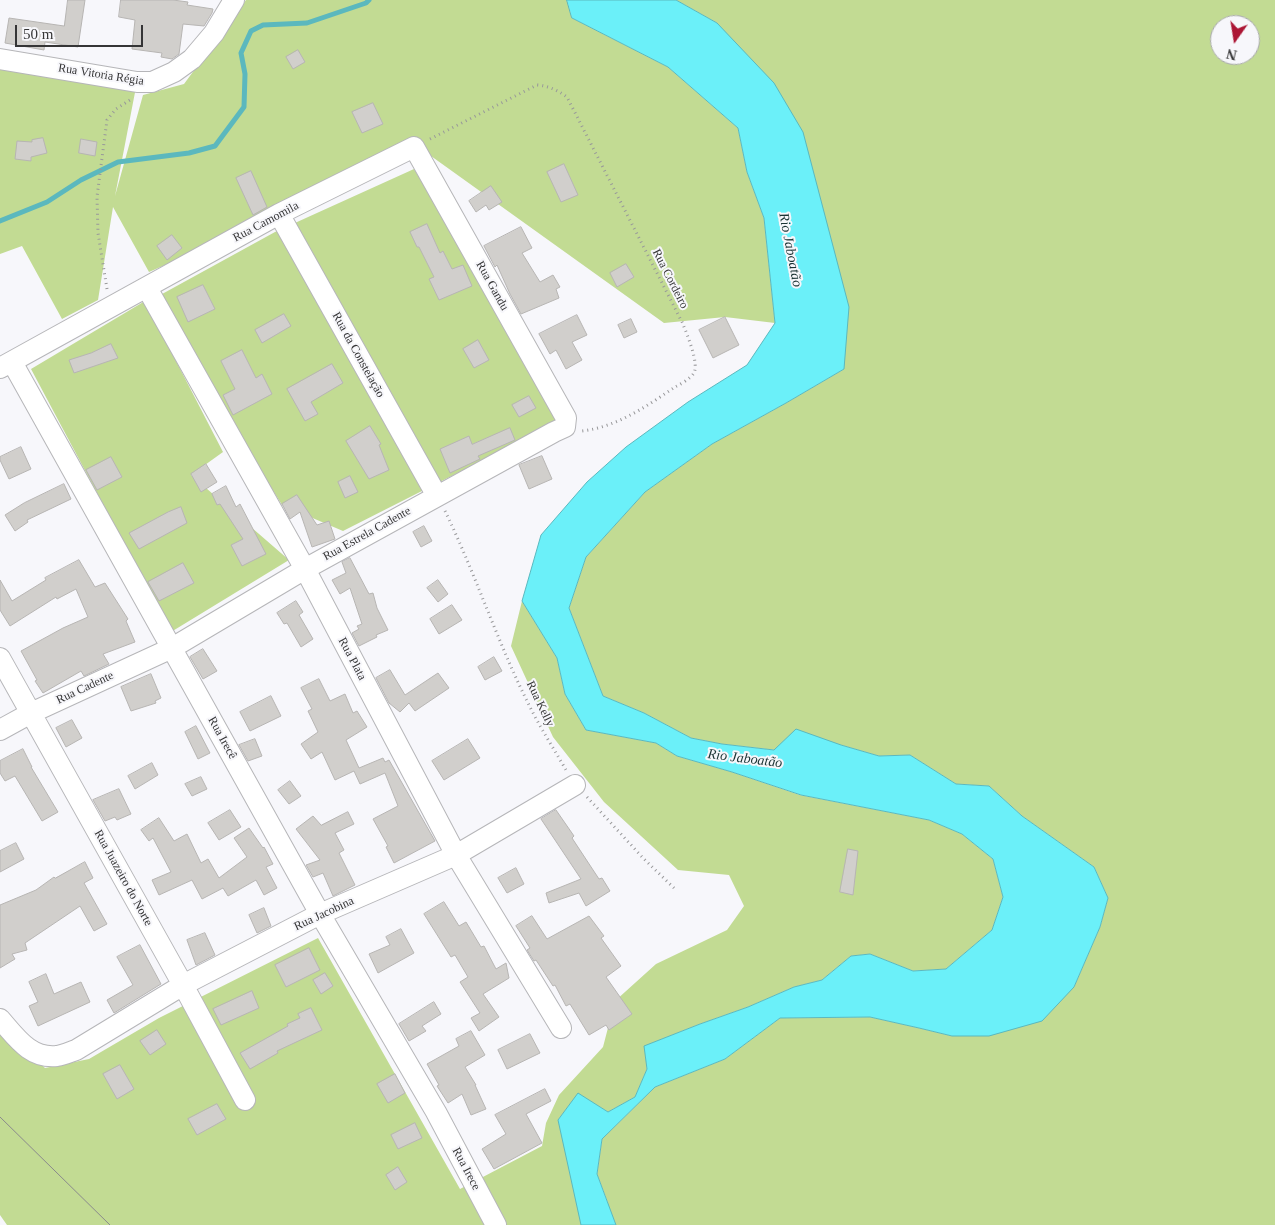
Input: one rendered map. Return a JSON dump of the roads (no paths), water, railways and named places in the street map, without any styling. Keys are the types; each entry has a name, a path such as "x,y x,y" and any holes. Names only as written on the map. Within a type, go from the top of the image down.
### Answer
{"street":[{"name":"Rua Vitoria Régia","path":"0,59 127,80 152,82 174,72 192,59 214,33 234,0"},
{"name":"Rua Camomila","path":"6,365 279,214 414,147"},
{"name":"Rua Gandu","path":"414,147 566,418 565,427"},
{"name":"Rua da Constelação","path":"279,214 437,496"},
{"name":"Rua Plata","path":"147,288 305,569 456,855 561,1028"},
{"name":"Rua Irecê","path":"6,365 172,648 320,914 436,1112"},
{"name":"Rua Estrela Cadente","path":"172,648 305,569 565,427"},
{"name":"Rua Cadente","path":"0,730 31,713 172,648"},
{"name":"Rua Juazeiro do Norte","path":"0,658 183,985 245,1100"},
{"name":"Rua Jacobina","path":"0,1019 24,1046 39,1054 57,1056 76,1050 183,985 320,914 456,855 575,785"},
{"name":"Rua Irece","path":"436,1112 496,1225"}],"water":[{"name":"Rio Jaboatão","path":"567,0 676,0 717,23 774,83 803,132 849,307 844,369 712,444 645,492 586,557 569,608 603,696 644,713 691,738 722,744 774,750 796,729 879,756 910,755 956,784 989,786 1022,816 1094,867 1108,898 1100,927 1074,987 1042,1021 989,1036 952,1036 870,1017 780,1018 725,1059 655,1087 602,1139 597,1174 616,1225 581,1225 558,1120 578,1093 608,1112 635,1097 647,1069 644,1046 748,1007 794,987 822,980 851,956 870,954 913,971 946,969 992,930 1003,897 993,859 962,834 929,820 801,795 677,756 656,743 586,730 565,694 557,658 522,601 541,535 587,482 626,447 688,402 747,365 775,323 764,218 747,172 738,128 668,67 572,18"}],"waterway":[{"path":"0,221 47,202 81,180 118,162 189,153 215,146 244,107 245,74 241,53 251,31 263,25 307,23 366,3 369,0"}],"tram line":[{"path":"0,1117 110,1225"}]}
